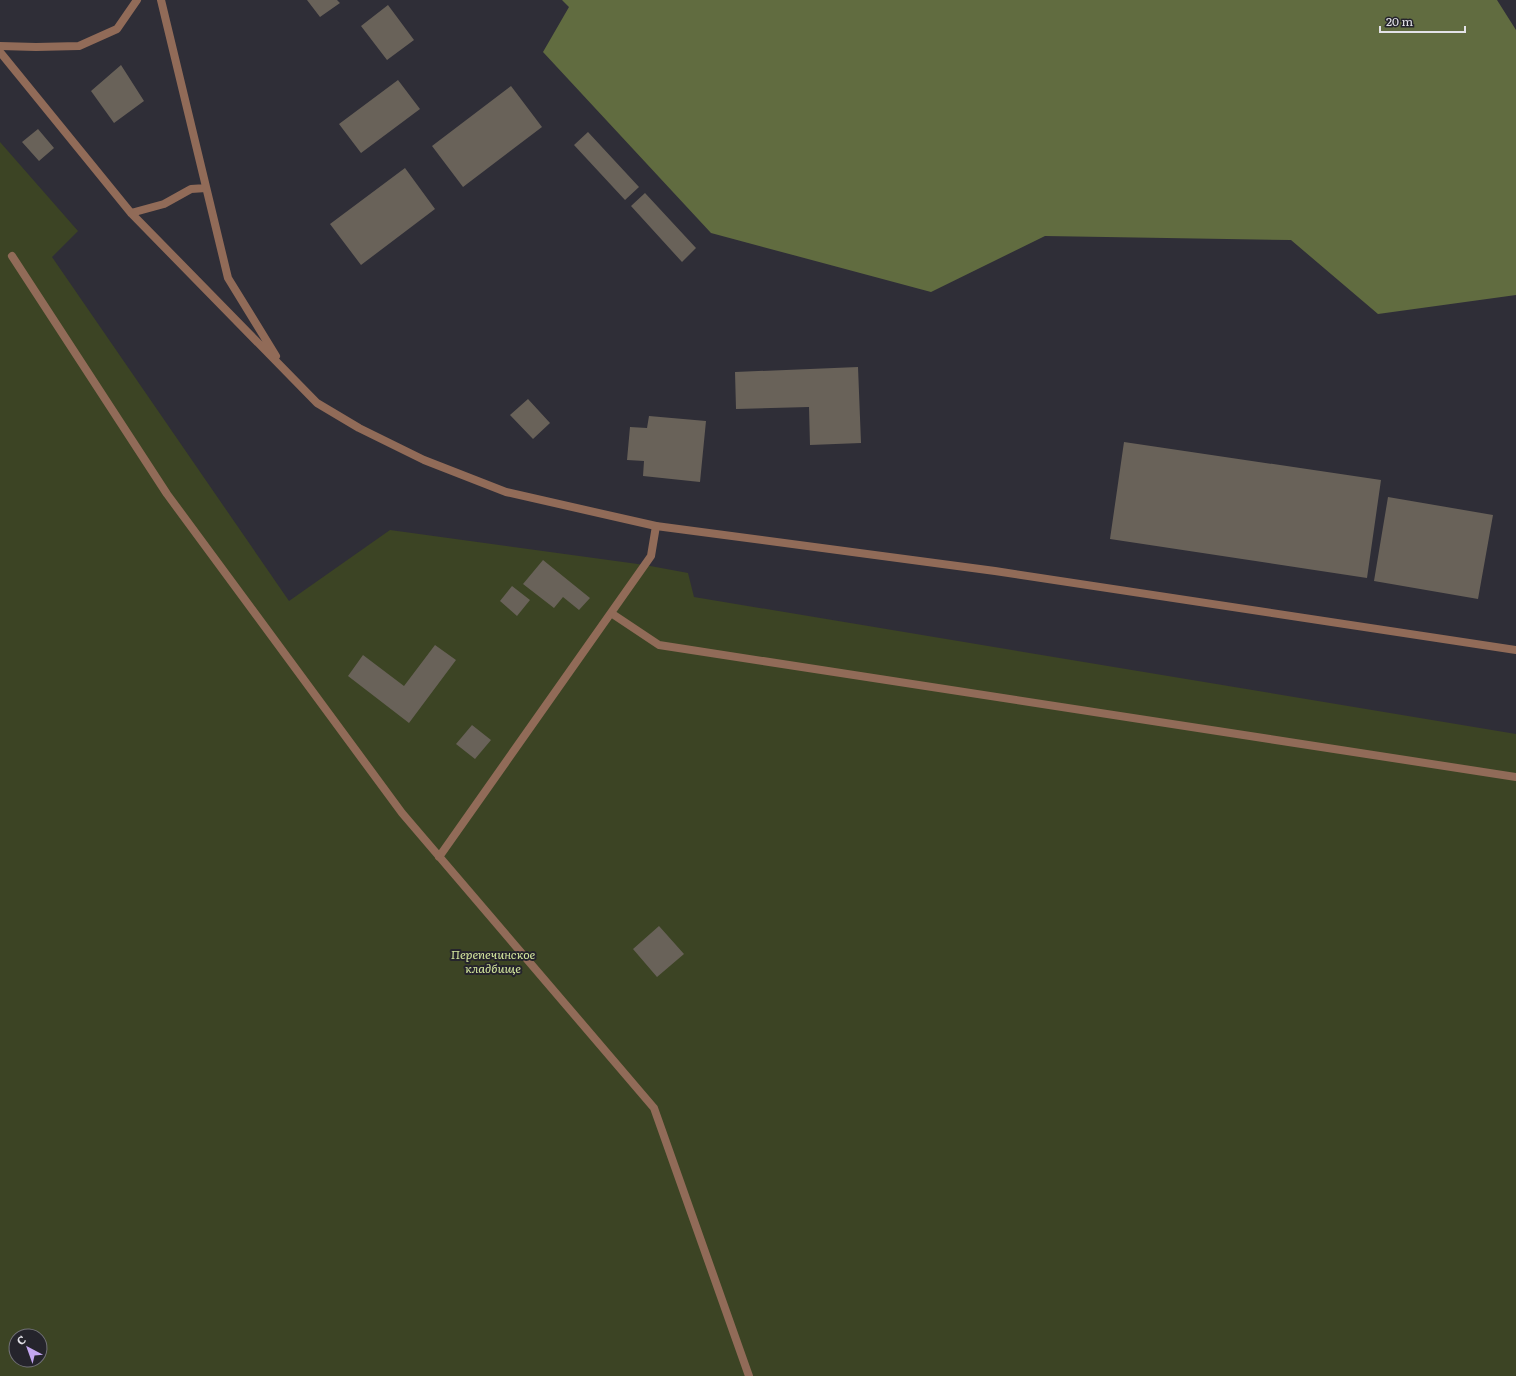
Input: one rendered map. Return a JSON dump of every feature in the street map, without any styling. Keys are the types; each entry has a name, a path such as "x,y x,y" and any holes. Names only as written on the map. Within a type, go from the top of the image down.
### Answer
{"street":[{"path":"0,46 80,46 117,29 137,0"},
{"path":"161,0 228,278 283,369"},
{"path":"0,52 130,213 318,403 358,428 424,460 506,492 656,526 995,571 1516,650"},
{"path":"130,213 164,204 191,189 206,188"},
{"path":"12,256 167,494 402,813 654,1108 749,1376"},
{"path":"439,857 651,556 656,526"},
{"path":"611,613 660,645 1516,777"}],"green space":[{"path":"562,0 1497,0 1516,30 1516,295 1378,314 1291,240 1045,236 931,292 711,233 543,52 569,7"},
{"name":"Перепечинское кладбище","path":"0,142 78,231 52,257 289,601 390,530 645,565 688,573 694,597 1516,734 1516,1376 0,1376"}],"building":[{"path":"307,0 337,0 340,3 320,17"},
{"path":"388,5 414,40 387,60 361,26"},
{"path":"121,65 144,101 114,123 91,91"},
{"path":"398,80 420,109 361,153 339,124"},
{"path":"511,86 542,127 463,187 432,146"},
{"path":"38,129 54,148 39,161 22,142"},
{"path":"588,132 639,187 625,200 574,145"},
{"path":"405,168 435,209 361,265 330,224"},
{"path":"645,193 696,248 682,262 631,206"},
{"path":"858,367 861,443 810,445 809,407 736,409 735,372"},
{"path":"528,399 550,423 533,439 510,415"},
{"path":"649,416 706,421 700,482 643,476 644,461 627,460 630,427 647,428"},
{"path":"1124,442 1381,480 1367,578 1110,539"},
{"path":"1388,497 1493,515 1478,599 1374,581"},
{"path":"543,560 590,598 579,610 563,597 554,608 523,584"},
{"path":"512,586 530,600 517,616 500,601"},
{"path":"435,645 456,660 409,723 348,676 363,655 404,686"},
{"path":"472,725 491,740 475,759 456,744"},
{"path":"659,926 684,954 657,977 633,949"}]}
